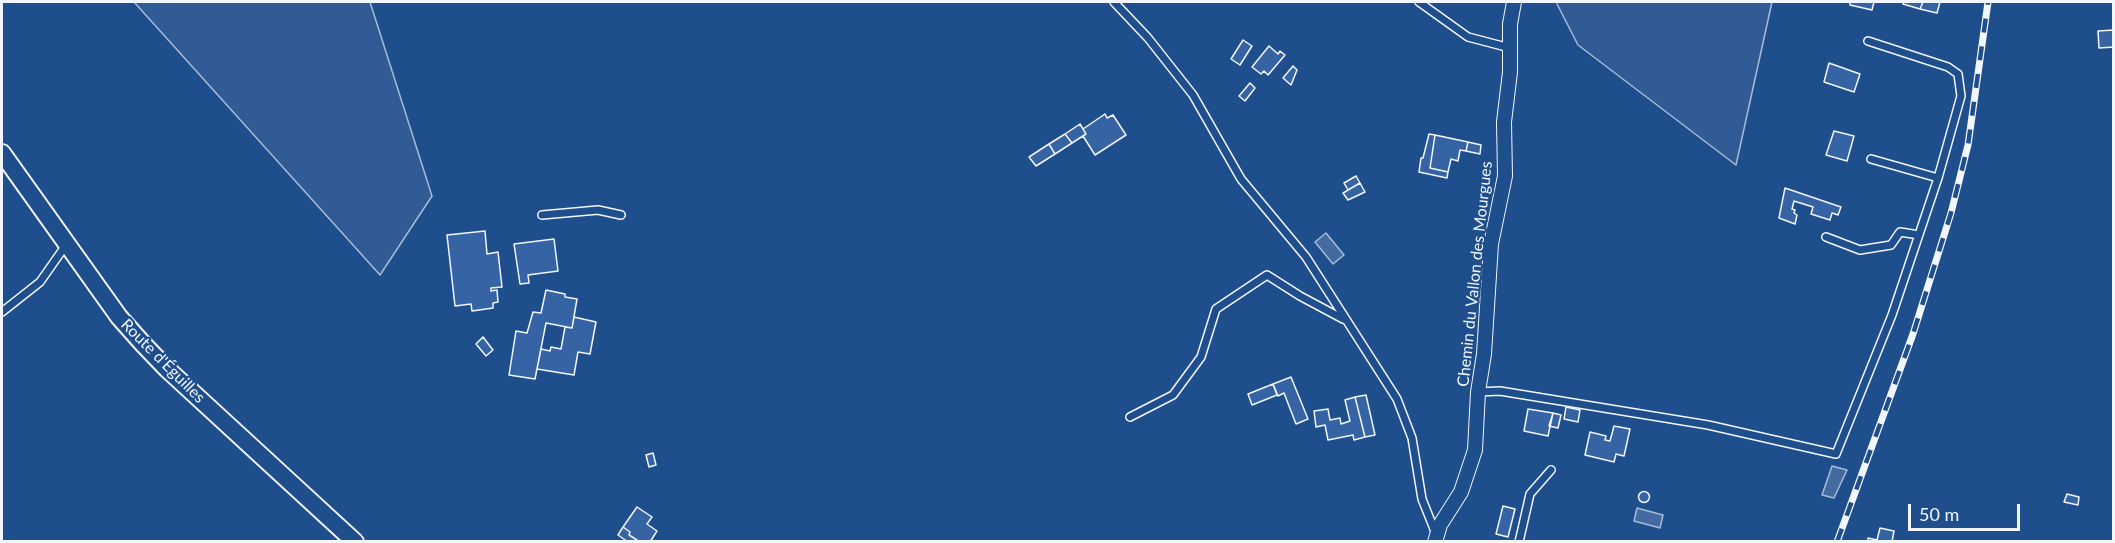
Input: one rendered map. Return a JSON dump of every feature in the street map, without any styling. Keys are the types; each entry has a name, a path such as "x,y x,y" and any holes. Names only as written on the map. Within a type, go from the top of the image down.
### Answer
{"street":[{"name":"Chemin du Vallon des Mourgues","path":"1436,538 1467,478 1474,450 1478,392 1484,354 1491,244 1505,176 1504,122 1510,72 1510,24 1514,2"},
{"name":"Route d'Éguilles","path":"2,153 119,317 167,369 355,542"}],"lane":[{"path":"1114,2 1148,38 1193,94 1241,179 1306,257 1397,399 1412,438 1422,499 1436,538"},
{"path":"1419,2 1468,37 1510,48"},
{"path":"1478,392 1500,391 1708,425 1836,454 1892,315 1938,178 1961,96 1958,74 1948,67 1868,41"},
{"path":"1871,159 1938,178"},
{"path":"542,215 598,210 621,215"},
{"path":"1826,237 1860,250 1891,246 1900,232 1919,235"},
{"path":"2,312 40,282 66,245"},
{"path":"1130,417 1173,395 1201,357 1216,309 1267,275 1300,296 1346,320"},
{"path":"1519,542 1530,494 1551,470"}],"shaded area":[{"path":"134,2 370,2 432,196 380,275"},
{"path":"1556,2 1772,2 1736,165 1578,45"},
{"path":"1326,233 1344,255 1333,264 1315,242"},
{"path":"1832,466 1847,470 1834,498 1822,495"},
{"path":"1637,508 1663,515 1660,528 1634,521"}],"building":[{"path":"1850,2 1874,2 1872,10 1850,5"},
{"path":"1904,2 1923,2 1920,9 1903,4"},
{"path":"1923,2 1940,2 1937,13 1920,9"},
{"path":"2114,30 2114,47 2099,48 2098,31"},
{"path":"1243,40 1252,46 1240,65 1231,59"},
{"path":"1269,46 1278,54 1280,51 1285,55 1268,75 1264,71 1261,74 1252,67"},
{"path":"1829,63 1860,74 1854,92 1824,82"},
{"path":"1293,66 1297,70 1291,85 1283,78"},
{"path":"1250,83 1255,88 1245,101 1239,96"},
{"path":"1105,114 1107,118 1113,115 1126,135 1095,155 1083,136 1086,134 1083,129"},
{"path":"1080,124 1086,134 1072,143 1065,134"},
{"path":"1834,131 1854,136 1847,161 1826,155"},
{"path":"1065,134 1072,143 1055,154 1049,144"},
{"path":"1429,134 1435,135 1430,168 1448,172 1447,178 1419,172"},
{"path":"1435,135 1468,142 1466,151 1460,150 1458,161 1451,159 1448,172 1430,168"},
{"path":"1468,142 1481,145 1480,154 1466,151"},
{"path":"1049,144 1055,154 1036,166 1029,157"},
{"path":"1356,176 1360,183 1348,190 1344,183"},
{"path":"1360,183 1365,192 1348,200 1343,193"},
{"path":"1785,188 1841,207 1838,215 1832,213 1830,220 1811,214 1813,207 1794,201 1792,209 1797,215 1795,224 1779,218"},
{"path":"485,231 487,254 498,252 502,287 491,288 491,291 497,290 498,302 493,303 493,308 472,311 471,304 455,306 447,235"},
{"path":"554,239 558,271 528,275 529,283 520,284 514,244"},
{"path":"546,290 577,299 572,328 546,323 535,379 509,375 516,331 527,333 533,312 541,313"},
{"path":"574,317 596,322 590,354 578,352 574,375 537,369 541,349 550,351 551,347 561,349 565,327 572,328"},
{"path":"483,337 493,350 486,356 476,344"},
{"path":"1291,377 1308,419 1296,424 1284,393 1278,396 1273,384"},
{"path":"1273,384 1277,395 1252,405 1248,394"},
{"path":"1366,395 1375,435 1365,437 1355,397"},
{"path":"1355,397 1365,437 1354,440 1353,435 1328,440 1325,425 1316,427 1314,411 1328,409 1330,420 1340,418 1341,424 1350,421 1345,400"},
{"path":"1566,407 1580,410 1578,422 1564,419"},
{"path":"1528,409 1553,413 1548,436 1524,431"},
{"path":"1553,413 1561,415 1558,428 1549,426"},
{"path":"1614,426 1630,429 1624,456 1616,454 1614,462 1585,455 1590,432 1606,436 1605,440 1610,441"},
{"path":"653,453 656,465 649,467 646,455"},
{"path":"1644,492 1648,493 1648,501 1644,502 1640,501 1639,497 1640,493"},
{"path":"2067,494 2079,497 2078,505 2064,502"},
{"path":"1503,506 1515,509 1508,537 1496,534"},
{"path":"637,507 652,517 647,524 657,531 650,542 636,542 637,540 623,527"},
{"path":"623,527 637,540 636,542 628,542 618,535"},
{"path":"1880,528 1894,531 1892,542 1868,542 1868,538 1877,540"}],"railway":[{"path":"1837,542 1913,334 1951,213 1968,145 1988,2"}]}
